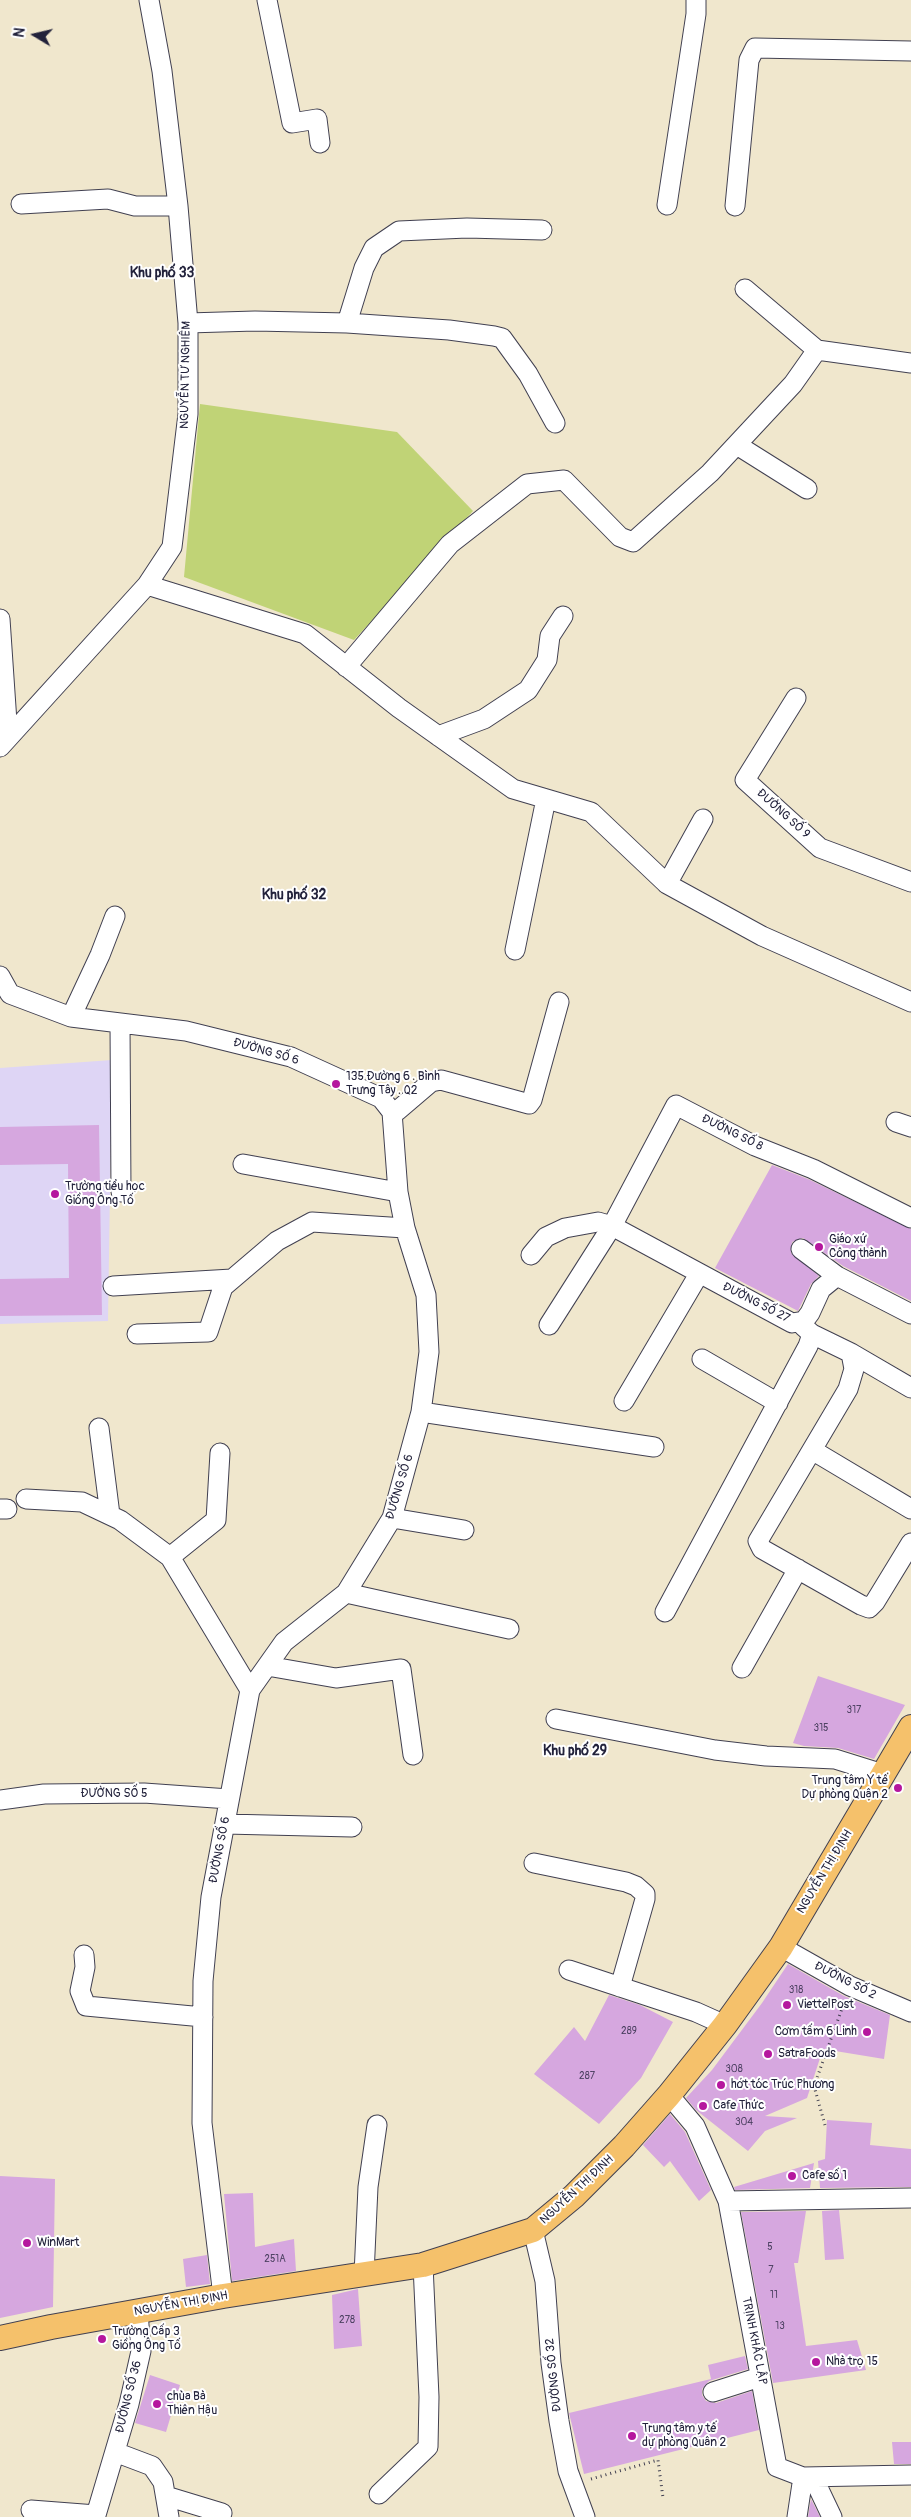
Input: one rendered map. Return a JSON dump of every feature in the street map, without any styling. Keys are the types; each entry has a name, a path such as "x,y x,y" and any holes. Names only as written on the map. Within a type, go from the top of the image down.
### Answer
{"main road":[{"name":"NGUYỄN THỊ ĐỊNH","path":"0,2338 223,2296 423,2266 532,2230 574,2196 624,2146 669,2095 725,2025 781,1946 911,1727"}],"street":[{"name":"NGUYỄN TƯ NGHIÊM","path":"4,742 148,585 172,547 188,414 188,323 178,206 162,71 149,0"},
{"path":"267,0 292,123 317,119 320,143"},
{"path":"667,205 696,14 696,0"},
{"path":"736,206 749,60 755,48 911,51"},
{"path":"21,204 108,199 135,206 178,206"},
{"path":"347,323 364,268 374,248 399,231 467,228 542,230"},
{"path":"745,289 817,350 911,363"},
{"path":"188,323 255,321 347,323 449,330 502,338 528,374 555,423"},
{"path":"346,667 450,544 527,484 564,480 620,536 633,542 710,473 737,445 793,384 817,350"},
{"path":"737,445 807,489"},
{"path":"148,585 305,634 438,736 513,789 592,812 667,884 762,936 911,1002"},
{"path":"438,736 484,719 528,690 547,660 550,636 562,616"},
{"path":"0,619 4,742"},
{"name":"ĐƯỜNG SỐ 9","path":"796,698 745,780 820,848 911,882"},
{"path":"515,950 546,799"},
{"path":"667,884 703,819"},
{"path":"70,1017 106,942 115,916"},
{"name":"ĐƯỜNG SỐ 6","path":"0,976 10,994 70,1017 186,1031 291,1057 382,1098 392,1112 398,1192 405,1228 426,1295 430,1352 421,1412 392,1518 346,1593 284,1642 250,1690 211,1897 203,1982 202,2123 223,2296"},
{"path":"392,1112 397,1111 431,1082 441,1080 528,1104 532,1100 559,1002"},
{"path":"120,1023 121,1192"},
{"name":"ĐƯỜNG SỐ 8","path":"612,1226 676,1105 755,1146 813,1168 911,1218"},
{"path":"243,1164 398,1192"},
{"path":"137,1334 208,1332 223,1287 277,1241 312,1222 405,1228"},
{"path":"531,1255 546,1237 565,1228 598,1222 612,1226 549,1325"},
{"name":"ĐƯỜNG SỐ 27","path":"612,1226 792,1323 805,1328 804,1321 821,1290 837,1276"},
{"path":"800,1249 837,1276 911,1314"},
{"path":"624,1401 700,1274"},
{"path":"113,1286 232,1279"},
{"path":"665,1612 778,1403 805,1328 911,1388"},
{"path":"851,1353 854,1369 848,1389 758,1541 762,1549 860,1605 869,1608 875,1602 911,1543"},
{"path":"702,1359 778,1403"},
{"path":"421,1412 654,1447"},
{"path":"99,1428 110,1515"},
{"path":"812,1450 911,1509"},
{"path":"170,1557 216,1520 220,1453"},
{"path":"26,1499 82,1502 110,1515 170,1557 250,1690"},
{"path":"392,1518 464,1530"},
{"path":"742,1668 798,1569"},
{"path":"346,1593 509,1629"},
{"path":"267,1666 336,1678 401,1669 413,1755"},
{"path":"556,1720 715,1750 766,1756 835,1759 883,1774"},
{"name":"ĐƯỜNG SỐ 5","path":"0,1800 44,1794 144,1793 229,1799"},
{"path":"226,1824 352,1827"},
{"path":"534,1863 626,1882 636,1886 645,1894 620,1987"},
{"name":"ĐƯỜNG SỐ 2","path":"781,1946 850,1986 911,2012"},
{"path":"84,1955 85,1967 80,1990 86,2006 203,2017"},
{"path":"569,1970 696,2012 725,2025"},
{"name":"TRỊNH KHẮC LẬP","path":"669,2095 695,2126 728,2202 777,2466 808,2477 911,2475"},
{"path":"364,2274 368,2187 377,2125"},
{"path":"728,2202 801,2198 911,2198"},
{"name":"ĐƯỜNG SỐ 32","path":"532,2230 545,2280 551,2363 568,2471 585,2517"},
{"path":"379,2494 428,2447 429,2397 423,2266"},
{"name":"ĐƯỜNG SỐ 36","path":"30,2510 96,2515 130,2404 141,2350 138,2312"},
{"path":"713,2392 760,2377"},
{"path":"114,2452 152,2466 163,2482 169,2517"},
{"path":"796,2517 808,2477"},
{"path":"808,2477 832,2517"},
{"path":"166,2496 222,2513"}],"path":[{"path":"825,2126 814,2086 850,1986"},
{"path":"573,2484 658,2460 663,2498"}],"shaded area":[{"name":"Trường tiểu học Giồng Ông Tố","path":"112,1060 108,1321 0,1324 0,1068"}],"green space":[{"path":"200,404 397,432 473,511 354,640 184,577"}],"building":[{"path":"99,1125 102,1315 0,1316 0,1279 69,1278 68,1164 0,1165 0,1127"},
{"name":"Giáo xứ Công thành","path":"772,1165 808,1179 911,1229 911,1301 843,1266 803,1238 792,1242 791,1253 819,1276 811,1284 798,1311 715,1268"},
{"path":"818,1676 905,1705 874,1759 838,1748 804,1746 793,1743"},
{"path":"788,1964 844,1996 890,2015 884,2059 823,2049 807,2098 765,2116 797,2118 765,2131 748,2151 696,2110 686,2098 712,2070 762,2003"},
{"path":"609,1995 640,2005 673,2022 641,2078 599,2124 534,2074 574,2027 585,2041"},
{"path":"670,2114 685,2132 711,2190 699,2201 670,2161 664,2167 643,2145"},
{"path":"827,2120 872,2123 870,2145 911,2149 911,2187 820,2188 818,2161 825,2159"},
{"path":"814,2163 810,2188 735,2190 734,2187"},
{"name":"WinMart","path":"0,2176 55,2179 53,2307 0,2318"},
{"path":"253,2193 255,2247 294,2239 296,2271 232,2281 224,2194"},
{"path":"839,2210 844,2259 825,2260 822,2211"},
{"path":"806,2211 798,2263 794,2263 806,2346 857,2340 866,2370 773,2383 741,2212"},
{"path":"207,2255 210,2284 186,2287 183,2259"},
{"path":"358,2289 362,2346 334,2349 332,2295"},
{"name":"Trung tâm y tế dự phòng Quân 2","path":"745,2356 748,2369 709,2381 702,2389 702,2395 706,2401 716,2403 752,2391 759,2430 584,2474 569,2413 711,2379 708,2365"},
{"name":"chùa Bà Thiên Hậu","path":"150,2375 180,2385 166,2432 135,2423"},
{"path":"892,2442 911,2442 911,2464 894,2464"},
{"path":"811,2499 820,2517 808,2517"}],"place":[{"name":"135 Đường 6 . Bình Trưng Tây . Q2","path":"336,1084"},
{"name":"Trường tiểu học Giồng Ông Tố","path":"55,1194"},
{"name":"Giáo xứ Công thành","path":"819,1247"},
{"name":"Trung tâm Y tế Dự phòng Quận 2","path":"898,1788"},
{"name":"ViettelPost","path":"787,2005"},
{"name":"Cơm tấm 6 Linh","path":"867,2032"},
{"name":"SatraFoods","path":"768,2054"},
{"name":"hớt tóc Trúc Phương","path":"721,2085"},
{"name":"Cafe Thức","path":"703,2106"},
{"name":"Cafe số 1","path":"792,2176"},
{"name":"WinMart","path":"27,2243"},
{"name":"Trường Cấp 3 Giồng Ông Tố","path":"102,2339"},
{"name":"Nhà trọ 15","path":"816,2362"},
{"name":"chùa Bà Thiên Hậu","path":"157,2404"},
{"name":"Trung tâm y tế dự phòng Quân 2","path":"632,2436"}],"district":[{"name":"Khu phố 33","path":"162,273"},
{"name":"Khu phố 32","path":"294,895"},
{"name":"Khu phố 29","path":"575,1751"}]}
